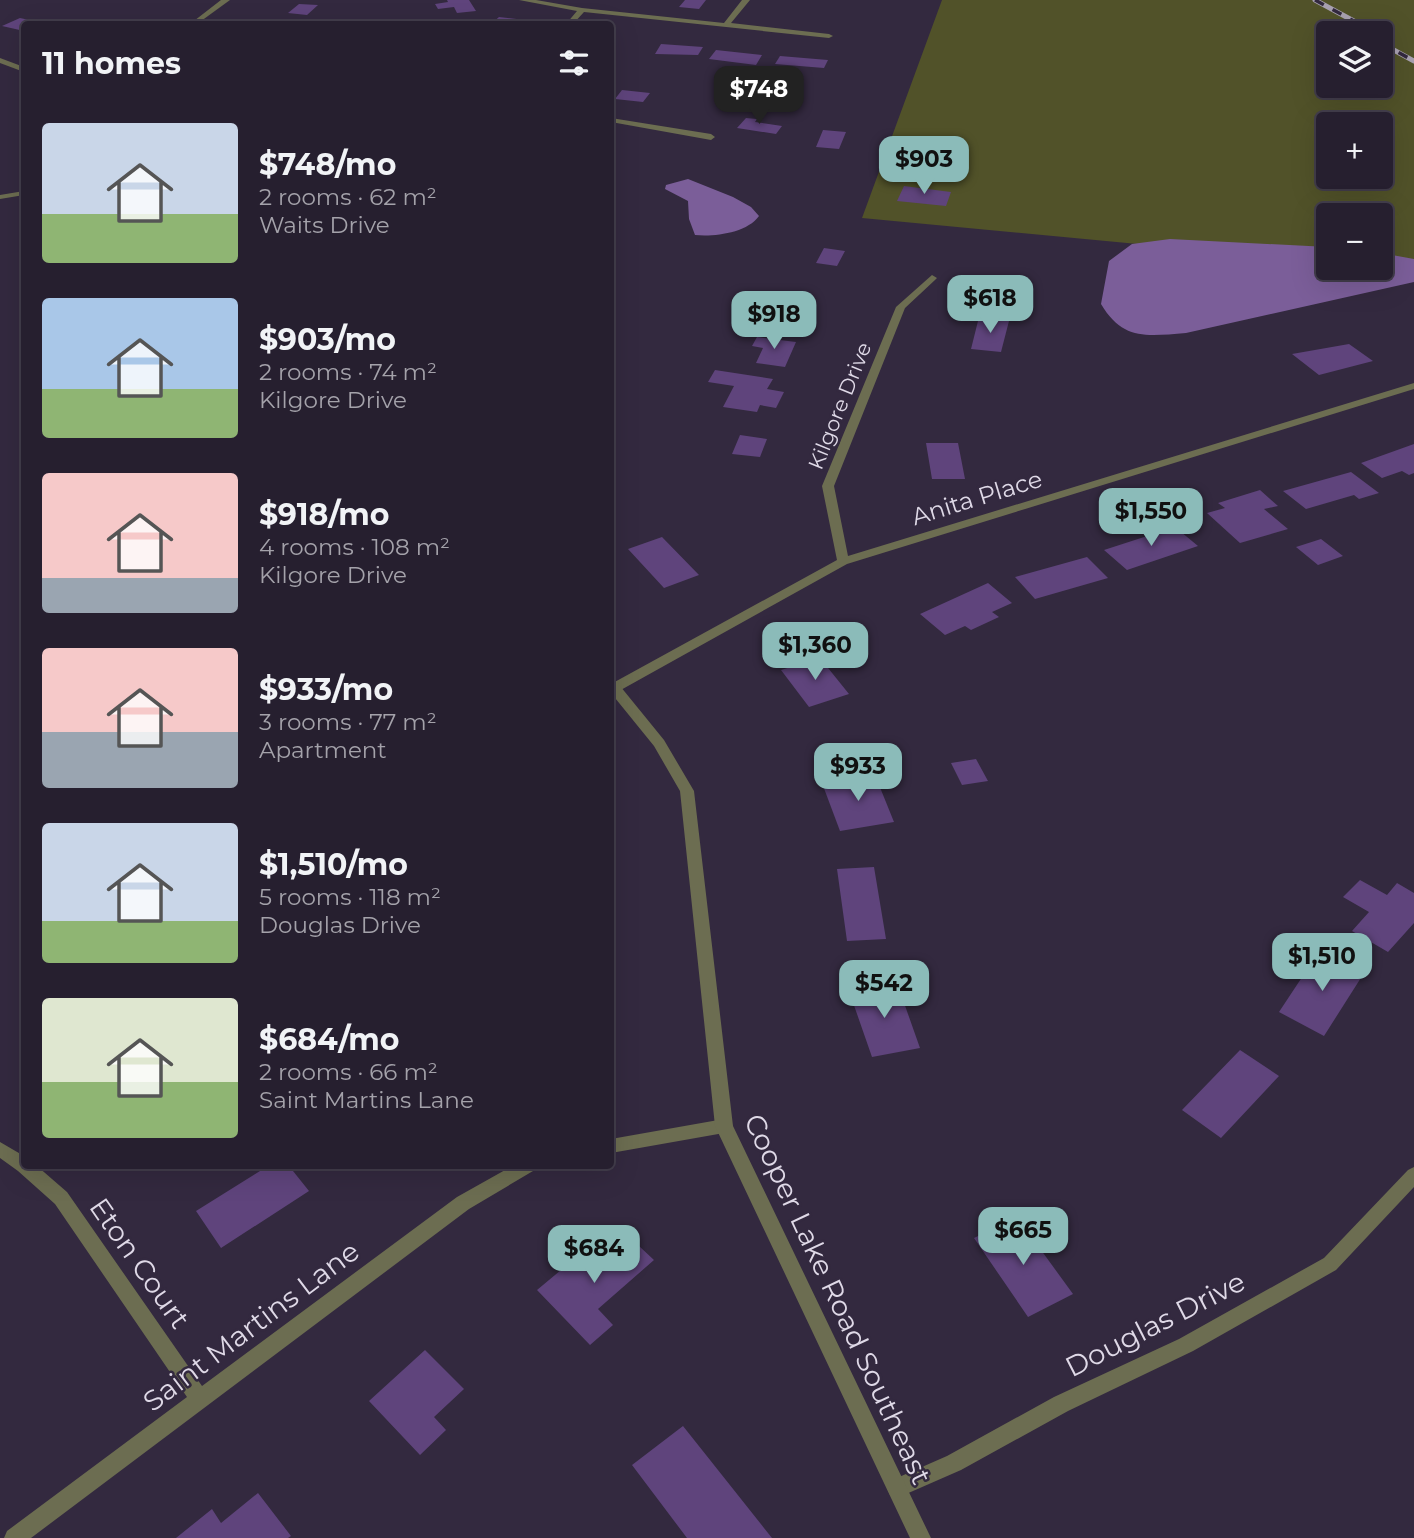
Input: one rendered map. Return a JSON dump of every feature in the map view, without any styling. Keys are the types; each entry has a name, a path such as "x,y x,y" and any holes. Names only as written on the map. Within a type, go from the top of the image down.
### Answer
{"street":[{"path":"197,21 226,0"},
{"path":"523,0 582,10 829,36"},
{"path":"726,25 746,0"},
{"path":"572,21 582,10"},
{"path":"0,60 21,69"},
{"path":"614,121 711,137"},
{"name":"Kilgore Drive","path":"843,561 828,486 901,307 932,278"},
{"name":"Anita Place","path":"614,685 843,561 1414,386"},
{"name":"Cooper Lake Road Southeast","path":"614,688 659,743 687,792 724,1126 921,1538"},
{"path":"614,1145 724,1126"},
{"name":"Eton Court","path":"0,1149 21,1162"},
{"name":"Eton Court","path":"29,1169 61,1198 200,1399"},
{"name":"Saint Martins Lane","path":"14,1538 463,1203 522,1169"},
{"name":"Douglas Drive","path":"897,1488 954,1463 1061,1404 1186,1345 1330,1264 1414,1175"}],"lane":[{"path":"0,197 21,194"}],"shaded area":[{"path":"942,0 1414,0 1414,270 1393,268 1393,203 1316,203 1316,261 862,218"},
{"path":"688,179 733,197 751,207 759,216 754,222 738,230 695,235 689,219 688,201 665,189 666,185"},
{"path":"1170,239 1316,246 1316,280 1393,280 1393,255 1414,259 1414,282 1186,333 1137,334 1118,325 1101,304 1109,261 1132,244"}],"building":[{"path":"447,0 469,0 476,11 457,13 454,7 438,9 435,4 448,2"},
{"path":"685,0 706,0 699,9 679,7"},
{"path":"299,4 318,5 307,15 288,13"},
{"path":"499,17 533,21 494,21"},
{"path":"20,18 34,21 21,21 21,30 2,26"},
{"path":"661,44 703,47 698,55 655,54"},
{"path":"716,50 762,55 756,65 709,59"},
{"path":"780,56 828,60 824,68 775,64"},
{"path":"622,90 650,93 643,102 615,99"},
{"path":"746,118 782,126 776,134 737,128"},
{"path":"823,130 846,132 839,149 816,147"},
{"path":"904,186 951,192 946,206 897,201"},
{"path":"824,248 845,251 837,266 816,263"},
{"path":"761,295 812,301 805,318 754,312"},
{"path":"979,317 1009,321 1001,352 971,349"},
{"path":"757,337 796,342 785,367 756,363 763,348 752,346"},
{"path":"1349,344 1373,361 1319,375 1292,354"},
{"path":"715,370 773,379 767,389 784,392 776,408 760,405 757,412 723,407 734,386 708,382"},
{"path":"740,435 767,439 760,457 732,454"},
{"path":"926,443 958,443 965,479 932,479"},
{"path":"1414,444 1414,473 1409,475 1402,471 1382,478 1361,463"},
{"path":"1351,472 1379,493 1359,499 1354,495 1306,509 1283,491"},
{"path":"1260,490 1278,506 1264,509 1288,529 1240,543 1207,513 1225,508 1218,503"},
{"path":"1175,527 1198,546 1127,570 1104,550"},
{"path":"662,537 699,575 664,588 628,549"},
{"path":"1321,539 1343,556 1318,565 1296,547"},
{"path":"1087,557 1108,578 1035,599 1015,577"},
{"path":"988,583 1012,603 992,612 999,617 971,630 965,626 945,635 920,614"},
{"path":"820,658 849,694 809,707 781,670"},
{"path":"976,759 988,781 962,785 951,763"},
{"path":"875,775 894,822 840,831 822,783"},
{"path":"874,867 886,939 847,941 837,869"},
{"path":"1360,880 1387,895 1397,883 1414,893 1414,923 1388,952 1352,931 1369,912 1343,897"},
{"path":"1320,950 1364,973 1324,1036 1279,1012"},
{"path":"897,983 920,1048 872,1057 849,991"},
{"path":"1240,1050 1279,1076 1221,1138 1182,1110"},
{"path":"263,1169 291,1169 309,1191 221,1248 196,1211"},
{"path":"1017,1217 1073,1294 1028,1317 974,1238"},
{"path":"624,1232 654,1260 598,1309 613,1325 590,1345 537,1290 591,1245 599,1254"},
{"path":"425,1350 464,1389 434,1417 446,1430 420,1455 369,1401"},
{"path":"683,1426 772,1538 687,1538 632,1465"},
{"path":"258,1493 291,1536 176,1538 212,1509 221,1523"}],"railway":[{"path":"1315,0 1354,21"},
{"path":"1393,50 1414,61"}]}
